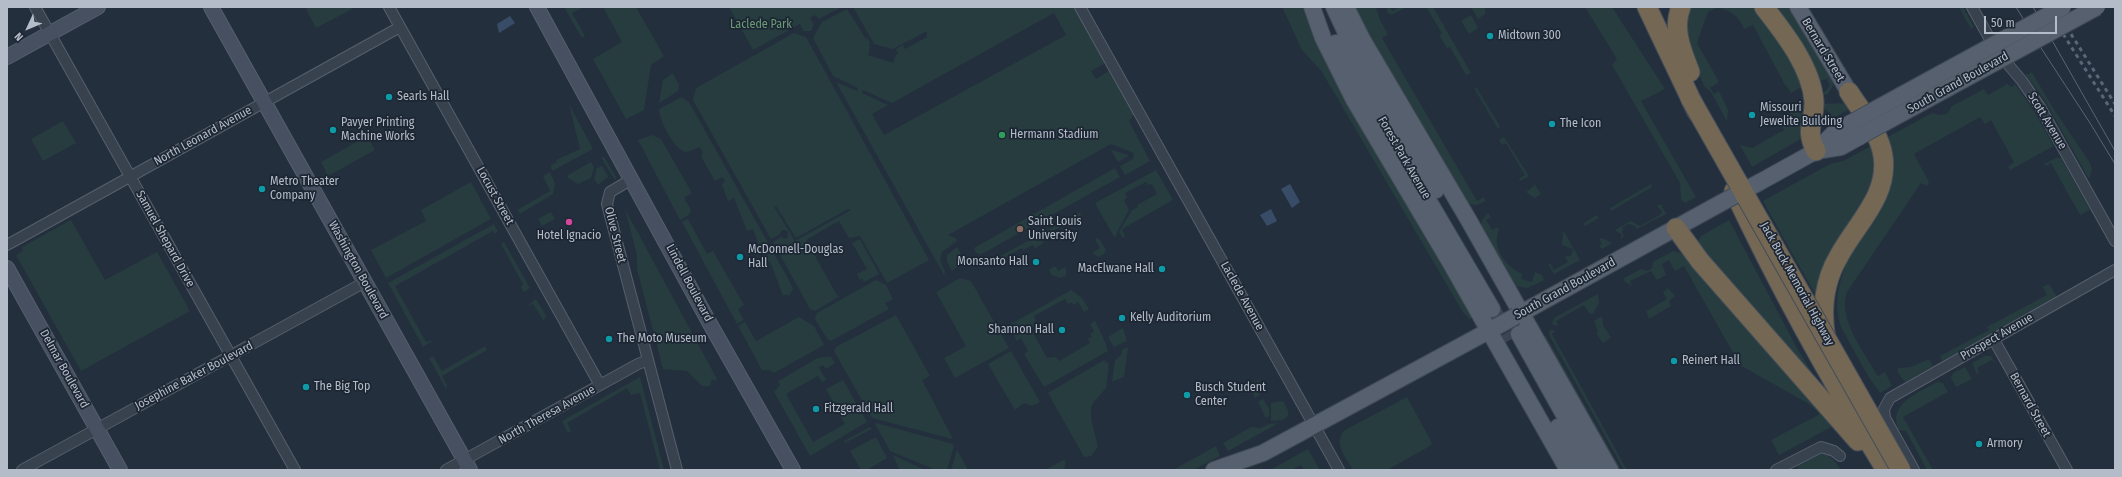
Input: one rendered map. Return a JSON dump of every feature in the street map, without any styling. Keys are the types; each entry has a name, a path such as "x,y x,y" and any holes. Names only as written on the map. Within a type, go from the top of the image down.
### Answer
{"highway":[{"name":"Jack Buck Memorial Highway","path":"1632,7 1673,69 1729,163 1901,470"},
{"name":"Jack Buck Memorial Highway","path":"1647,7 1770,269 1835,385 1886,470"},
{"path":"1680,7 1677,22 1678,36 1690,72 1700,118"},
{"path":"1764,7 1788,41 1810,83 1814,101 1810,134 1816,151"},
{"path":"1835,385 1823,316 1827,287 1838,256 1875,202 1879,192 1884,168 1880,146 1849,92"},
{"path":"1676,228 1690,249 1882,470"}],"main road":[{"path":"7,57 98,7"},
{"name":"Washington Boulevard","path":"211,7 467,465"},
{"path":"537,7 632,179"},
{"path":"1312,7 1323,38 1354,100 1492,329 1568,470"},
{"name":"Forest Park Avenue","path":"1316,7 1497,306 1353,48 1334,7"},
{"path":"1346,7 1362,39 1519,315 1610,470"},
{"name":"Bernard Street","path":"1798,7 1849,92"},
{"name":"South Grand Boulevard","path":"1816,151 1841,147 1859,137 1880,116 1940,74 2063,7"},
{"name":"South Grand Boulevard","path":"1263,453 1519,315 1816,151 1831,136 1851,123 1880,116 1948,88 2097,7"},
{"name":"Lindell Boulevard","path":"632,179 713,329 793,470"},
{"name":"Delmar Boulevard","path":"7,268 120,470"},
{"path":"1582,470 1514,337 1596,470"},
{"path":"1214,470 1263,453"},
{"path":"1240,470 1263,453"}],"street":[{"name":"Samuel Shepard Drive","path":"35,7 295,470"},
{"name":"Locust Street","path":"389,7 600,386"},
{"name":"Laclede Avenue","path":"1080,7 1339,470"},
{"name":"Scott Avenue","path":"1972,7 1996,50 2022,81 2040,107 2115,241"},
{"name":"North Leonard Avenue","path":"7,245 400,27"},
{"name":"Olive Street","path":"632,179 612,190 606,200 677,470"},
{"name":"Prospect Avenue","path":"1914,470 1889,427 1884,409 1886,403 1894,395 1994,340 2115,270"},
{"name":"Josephine Baker Boulevard","path":"22,470 365,282"},
{"name":"Bernard Street","path":"1994,340 2067,470"},
{"name":"North Theresa Avenue","path":"446,470 467,465 640,362 648,360"},
{"path":"1776,470 1821,447 1834,451 1840,456"}],"green space":[{"path":"309,7 356,7 316,28 306,9"},
{"path":"564,7 584,7 572,13 585,36 582,38"},
{"path":"603,7 636,7 664,56 651,65 644,110 626,119 593,59 622,42"},
{"name":"Laclede Park","path":"729,7 842,7 819,19 815,15 810,18 814,24 811,31 803,31 800,24 753,50"},
{"path":"853,7 1075,7 1106,63 1091,71 1096,79 1110,70 1134,113 1132,118 1129,120 1150,161 1125,175 1120,166 1133,159 1134,153 1111,144 948,235 956,238 957,241 942,252 940,260 945,272 944,275 836,82 857,91 858,88 833,76 813,38 822,22 847,9 866,39 868,38 870,45 868,45 870,47 868,55 893,63 896,55 898,54 896,49 903,45 905,49 927,37 927,31 893,49 874,44","holes":["1054,13 1066,35 884,135 872,114 888,105 862,93 863,90 892,103"]},
{"path":"1282,7 1302,7 1323,53 1474,318 1470,318 1469,322 1468,317 1464,314 1322,72 1302,50"},
{"path":"1351,7 1376,7 1380,20 1388,34 1382,38 1477,201 1484,197 1485,201 1477,205 1468,204"},
{"path":"1387,7 1390,7 1392,11 1400,7 1407,7 1391,15 1387,12"},
{"path":"1426,7 1433,7 1471,73 1466,75 1450,47 1447,48 1439,35 1442,33"},
{"path":"1471,7 1488,7 1485,9 1485,14 1478,19"},
{"path":"1585,7 1612,7 1665,89 1641,101 1696,197 1685,203 1681,199 1680,183 1612,65 1617,59"},
{"path":"1687,7 1756,7 1779,36 1803,86 1791,93 1784,83 1753,25 1744,29 1737,18 1730,12 1721,8 1712,10 1708,12 1697,43 1719,82 1710,88 1714,94 1719,91 1728,110 1727,121 1711,92 1704,86 1689,52 1684,30"},
{"path":"1772,7 1790,7 1832,81 1833,86 1828,94 1821,95 1830,86 1827,79 1817,81"},
{"path":"1959,7 1963,7 1974,27 1971,29"},
{"path":"1471,15 1478,28 1469,34 1461,21"},
{"path":"794,33 806,37 929,260 887,283 860,236 849,238 839,221 806,240 837,295 840,296 815,311 810,309 773,242 781,237 786,239 788,232 782,230 779,235 771,239 693,100 696,88","holes":["776,206 796,238 848,209 851,210 795,241 774,207"]},
{"path":"2031,71 2055,111 2090,163 2092,169 2089,179 2044,99 2025,74 2030,74"},
{"path":"673,73 679,85 678,91 659,103 663,80"},
{"path":"2005,83 2012,87 2015,84 2035,113 2053,145 2052,147 2010,170 2008,167 2014,162 1991,120 1985,124 1980,117 1914,154 1929,182 1927,186 1921,183 1847,292 1845,302 1846,313 1854,336 1878,376 1885,372 1892,386 1880,393 1868,376 1842,329 1838,316 1837,304 1841,278 1851,254 1880,209 1887,193 1888,174 1886,138 1932,113 1940,115 1947,114 1952,106 1984,89 1988,95 2006,85"},
{"path":"1476,87 1500,126 1498,129 1474,88"},
{"path":"682,97 689,102 791,284 793,289 788,297 787,294 783,296 770,261 765,263 753,229 747,231 734,198 728,201 722,185 725,180 722,177 715,181 701,156 703,153 700,147 687,152 682,151 668,135 659,109"},
{"path":"1846,103 1854,107 1818,126 1831,114 1821,106 1821,104"},
{"path":"569,104 593,149 552,171 551,165 557,162 556,160 580,149"},
{"path":"1799,107 1799,112 1807,115 1802,135 1800,136 1799,140 1752,167 1740,145 1752,148 1784,130 1779,121"},
{"path":"63,121 76,143 43,161 31,139"},
{"path":"652,135 661,139 692,193 684,198 691,210 689,215 680,220 638,140"},
{"path":"367,136 375,150 328,176 321,162"},
{"path":"1504,137 1529,176 1520,181 1519,179 1525,175 1506,143 1502,145 1499,140"},
{"path":"1875,144 1878,170 1820,303 1763,201 1830,164 1843,161"},
{"path":"1111,150 1128,155 1128,156 1118,162"},
{"path":"601,157 604,157 616,177 615,180"},
{"path":"2056,158 2061,158 2090,210 2080,215 2051,163 2046,166 2044,164"},
{"path":"591,162 594,167 591,178 578,184 568,178 568,175"},
{"path":"602,166 608,177 598,185 594,179 597,168"},
{"path":"1115,168 1120,177 980,255 976,253 974,248"},
{"path":"1156,170 1173,200 1122,229 1125,236 1123,238 1119,232 1132,210 1138,207 1137,205 1157,194 1152,184 1148,185 1146,182 1125,193 1127,198 1124,200 1129,210 1116,236 1114,237 1095,203"},
{"path":"550,172 555,183 553,194 520,214 517,210 550,191 543,176"},
{"path":"471,182 491,219 386,278 371,250 426,221 421,210"},
{"path":"1651,184 1652,187 1611,211 1610,208"},
{"path":"1535,185 1541,194 1534,198 1526,192"},
{"path":"1661,204 1666,214 1637,229 1635,226 1628,224 1623,227 1622,232 1624,237 1620,239 1622,235 1615,230 1631,221 1640,226 1661,214 1662,211 1657,206"},
{"path":"625,209 717,379 716,381 712,379 710,386 702,386 687,371 663,369 637,269 637,255"},
{"path":"551,212 555,219 542,226 538,219"},
{"path":"1080,212 1081,215 1041,238 1044,243 1035,248 1033,245 1023,250 1022,248 989,266 988,263"},
{"path":"1488,213 1491,217 1486,220 1492,230 1497,227 1499,230 1497,243 1502,256 1511,267 1522,274 1521,279 1532,282 1535,272 1542,275 1544,280 1528,288 1514,286 1481,230 1482,220"},
{"path":"1596,215 1599,218 1585,226 1583,224"},
{"path":"688,219 707,254 713,251 744,305 738,309 744,320 737,324 682,222"},
{"path":"71,220 105,280 157,252 190,311 81,371 16,255 23,251 22,247"},
{"path":"1729,220 1798,350 1824,392 1697,243 1701,236"},
{"path":"494,224 498,232 494,234 493,231 395,286 426,342 434,340 423,347 388,283"},
{"path":"1563,230 1580,260 1554,274 1548,264 1550,263 1554,270 1568,262 1565,256 1571,256 1573,249 1562,245"},
{"path":"1097,238 1106,250 1104,254 1099,257 1092,253 1100,248 1095,239"},
{"path":"1602,238 1612,243 1602,249 1599,246 1602,244 1599,239"},
{"path":"860,239 879,274 864,282 862,278 860,280 857,274 867,269 852,243"},
{"path":"504,242 530,288 524,292 521,287 523,284 501,244"},
{"path":"957,247 965,261 952,271 947,261 947,255"},
{"path":"1673,251 1687,255 1835,425 1779,455 1771,440 1820,414 1809,404 1740,365 1684,266 1675,271 1669,260 1662,264 1666,275 1657,280 1651,271 1630,281 1632,286 1623,280 1641,269 1647,271 1652,268 1653,262"},
{"path":"1055,266 1058,271 1066,267 1066,275 1061,278 1052,275 1049,270"},
{"path":"960,278 971,281 1009,348 955,378 944,358 966,346 936,292"},
{"path":"876,280 886,285 893,299 885,303 889,309 831,341 828,340 815,319 817,313"},
{"path":"2049,284 2057,297 1942,361 1940,356 1989,330 1987,327 2047,295 2043,287"},
{"path":"1668,288 1675,296 1669,301 1671,306 1649,319 1646,311 1667,299 1663,292"},
{"path":"1071,290 1082,298 1089,309 1084,312 1078,302 1073,305 1072,302 1068,304 1065,299 1034,316 1036,321 1033,323 1034,326 1031,329 1047,358 1056,357 1059,361 1090,343 1088,339 1092,337 1090,334 1094,331 1090,324 1095,321 1103,336 1108,351 1044,387 1024,354 1028,351 1021,338 1017,341 1009,325"},
{"path":"1598,294 1599,303 1593,314 1589,313 1584,305 1556,321 1558,326 1552,324 1554,318"},
{"path":"536,299 547,317 543,320 533,304 526,307"},
{"path":"896,315 930,376 922,380 953,439 872,418 834,351 836,347"},
{"path":"1602,316 1603,325 1611,338 1603,343 1596,333 1598,331 1594,321"},
{"path":"799,317 814,326 824,345 774,373 769,370 762,370 738,326 745,322 756,341"},
{"path":"1123,328 1127,341 1114,347 1108,337"},
{"path":"1550,330 1556,331 1552,334 1627,470 1624,470 1549,335"},
{"path":"1546,336 1621,470 1617,470 1543,337"},
{"path":"485,346 487,350 442,376 447,385 446,389 429,358 433,356 442,371"},
{"path":"1128,347 1124,377 1112,382 1115,360 1121,355 1122,350"},
{"path":"1011,351 1040,402 1032,406 1024,403 1015,410 988,364"},
{"path":"1985,356 1991,356 1996,365 1992,360 1977,368 1979,372 1977,374 1972,363"},
{"path":"831,357 835,363 826,369 823,365 819,367 826,380 822,382 818,376 786,394 813,442 845,424 826,389 843,380 867,422 810,456 774,392 780,385 778,381 818,358"},
{"path":"1929,359 1933,366 1905,382 1897,371 1898,368 1911,367"},
{"path":"1104,360 1109,364 1106,388 1093,403 1091,408 1091,418 1098,447 1091,456 1084,457 1048,393"},
{"path":"1965,367 1972,379 1956,387 1951,378 1953,373"},
{"path":"640,377 664,470 660,470 640,393 631,395 627,388 567,423 571,431 568,433 562,421"},
{"path":"1260,379 1258,387 1260,395 1255,398 1251,389 1248,391 1246,387"},
{"path":"1937,382 1943,383 1948,392 1903,417 1933,470 1927,470 1906,431 1899,430 1896,421 1897,413 1907,400"},
{"path":"1407,397 1432,443 1430,446 1387,470 1353,470 1340,445 1341,435 1345,430"},
{"path":"1263,399 1269,408 1269,416 1266,418 1258,402"},
{"path":"1283,401 1288,410 1288,416 1283,420 1271,421 1271,403"},
{"path":"876,423 953,444 954,446 947,470 936,470 890,451 875,424"},
{"path":"1279,423 1228,451 1223,443 1251,427 1260,428 1269,424"},
{"path":"870,427 872,429 845,443 844,441"},
{"path":"876,437 887,458 867,470 861,470 850,451"},
{"path":"1216,446 1220,456 1193,470 1173,470"},
{"path":"1308,449 1320,470 1304,470 1301,465 1291,470 1270,470"},
{"path":"957,450 968,470 951,470"},
{"path":"1820,454 1830,457 1835,461 1841,470 1799,470 1797,466"},
{"path":"893,455 925,470 900,470"},
{"path":"1063,460 1066,461 1064,470 1045,470"}],"water":[{"path":"510,16 515,23 499,33 497,24"},
{"path":"1290,184 1300,202 1292,208 1281,189"},
{"path":"1271,209 1277,221 1267,226 1260,215"}],"tunnel":[{"path":"1494,312 1510,340"}],"tram line":[{"path":"2016,7 2115,164"},
{"path":"2033,7 2115,151"}],"railway":[{"path":"2046,7 2115,116"},
{"path":"2054,7 2115,104"}],"place":[{"name":"Midtown 300","path":"1490,36"},
{"name":"Searls Hall","path":"389,97"},
{"name":"Missouri Jewelite Building","path":"1752,115"},
{"name":"The Icon","path":"1552,124"},
{"name":"Pavyer Printing Machine Works","path":"333,130"},
{"name":"Hermann Stadium","path":"1002,135"},
{"name":"Metro Theater Company","path":"262,189"},
{"name":"Hotel Ignacio","path":"569,222"},
{"name":"Saint Louis University","path":"1020,229"},
{"name":"McDonnell-Douglas Hall","path":"740,257"},
{"name":"Monsanto Hall","path":"1036,262"},
{"name":"MacElwane Hall","path":"1162,269"},
{"name":"Kelly Auditorium","path":"1122,318"},
{"name":"Shannon Hall","path":"1062,330"},
{"name":"The Moto Museum","path":"609,339"},
{"name":"Reinert Hall","path":"1674,361"},
{"name":"The Big Top","path":"306,387"},
{"name":"Busch Student Center","path":"1187,395"},
{"name":"Fitzgerald Hall","path":"816,409"},
{"name":"Armory","path":"1979,444"}]}
